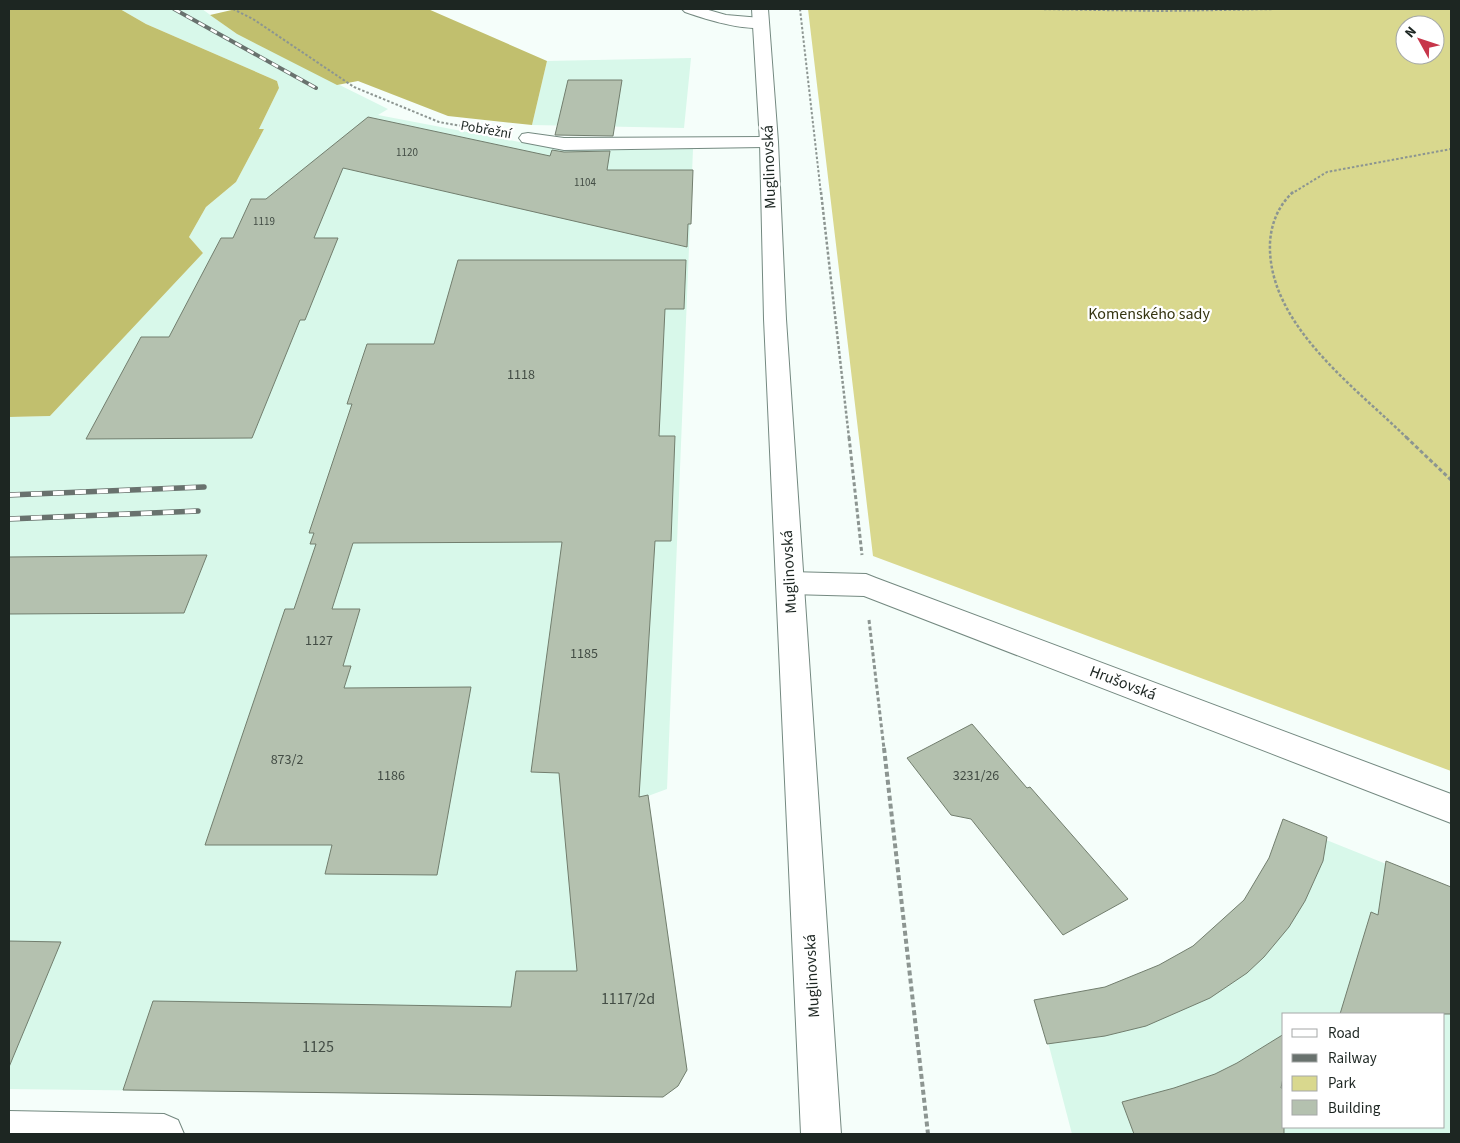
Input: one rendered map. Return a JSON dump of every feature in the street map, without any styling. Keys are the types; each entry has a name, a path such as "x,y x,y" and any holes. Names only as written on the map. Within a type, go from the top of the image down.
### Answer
{"main road":[{"path":"690,9 724,20 760,16"},
{"name":"Muglinovská","path":"760,16 769,142 775,319 821,1134"},
{"name":"Pobřežní","path":"528,138 564,144 769,142"},
{"name":"Hrušovská","path":"790,583 866,585 1451,809"},
{"path":"29,1132 164,1134"}],"path":[{"name":"Pobřežní","path":"233,9 253,19 354,87 439,122 528,138"},
{"path":"800,9 862,558"},
{"path":"1035,9 1162,11 1279,9"},
{"path":"1451,149 1327,172 1312,179 1292,193 1281,207 1274,222 1269,244 1273,274 1283,299 1306,338 1451,480"},
{"path":"870,625 928,1134"}],"shaded area":[{"path":"9,9 120,9 146,24 277,81 279,88 259,129 264,129 236,182 206,207 189,237 203,253 50,416 9,417"},
{"path":"120,9 202,9 237,34 388,109 378,115 561,150 693,149 667,789 648,796 687,1070 678,1086 663,1097 9,1089 9,417 50,416 203,253 189,237 206,207 236,182 264,129 259,129 279,88 277,81 146,24"},
{"path":"236,9 428,9 547,61 532,125 448,116 358,81 337,85 237,34 210,15"},
{"path":"691,58 684,128 532,125 547,61"},
{"path":"1289,825 1451,890 1451,1134 1072,1134 1038,1004 1145,979 1231,928"}],"green space":[{"name":"Komenského sady","path":"808,9 1451,9 1451,771 873,556"}],"building":[{"path":"568,80 622,80 613,136 555,135"},
{"path":"368,117 550,156 552,150 564,152 610,151 607,170 693,170 691,224 688,224 687,247 343,168 314,238 338,238 305,320 300,320 252,438 86,439 141,337 169,337 221,238 233,238 251,199 266,199"},
{"path":"458,260 686,260 684,309 665,309 659,436 675,436 671,541 655,541 639,797 648,795 687,1070 678,1086 663,1097 123,1090 153,1001 511,1007 516,971 577,971 559,773 531,772 562,542 353,543 332,609 360,609 343,666 351,666 344,688 471,687 437,875 325,874 332,845 205,845 285,609 294,609 316,544 310,544 314,533 309,533 352,404 347,404 367,344 434,344"},
{"path":"207,555 184,613 9,614 9,557"},
{"path":"972,724 1027,788 1030,787 1128,899 1063,935 971,819 951,815 907,758"},
{"path":"1283,819 1327,837 1323,861 1305,901 1289,927 1264,957 1247,973 1210,998 1146,1026 1105,1036 1047,1044 1034,1000 1105,987 1159,965 1193,946 1244,900 1269,858"},
{"path":"1386,861 1451,887 1451,1014 1340,1013 1371,912 1378,915"},
{"path":"9,941 61,942 9,1067"},
{"path":"1282,1035 1281,1088 1282,1128 1284,1128 1284,1134 1134,1134 1122,1102 1174,1088 1215,1074"}],"railway":[{"path":"174,9 316,88"},
{"path":"9,495 204,487"},
{"path":"9,519 198,511"}]}
